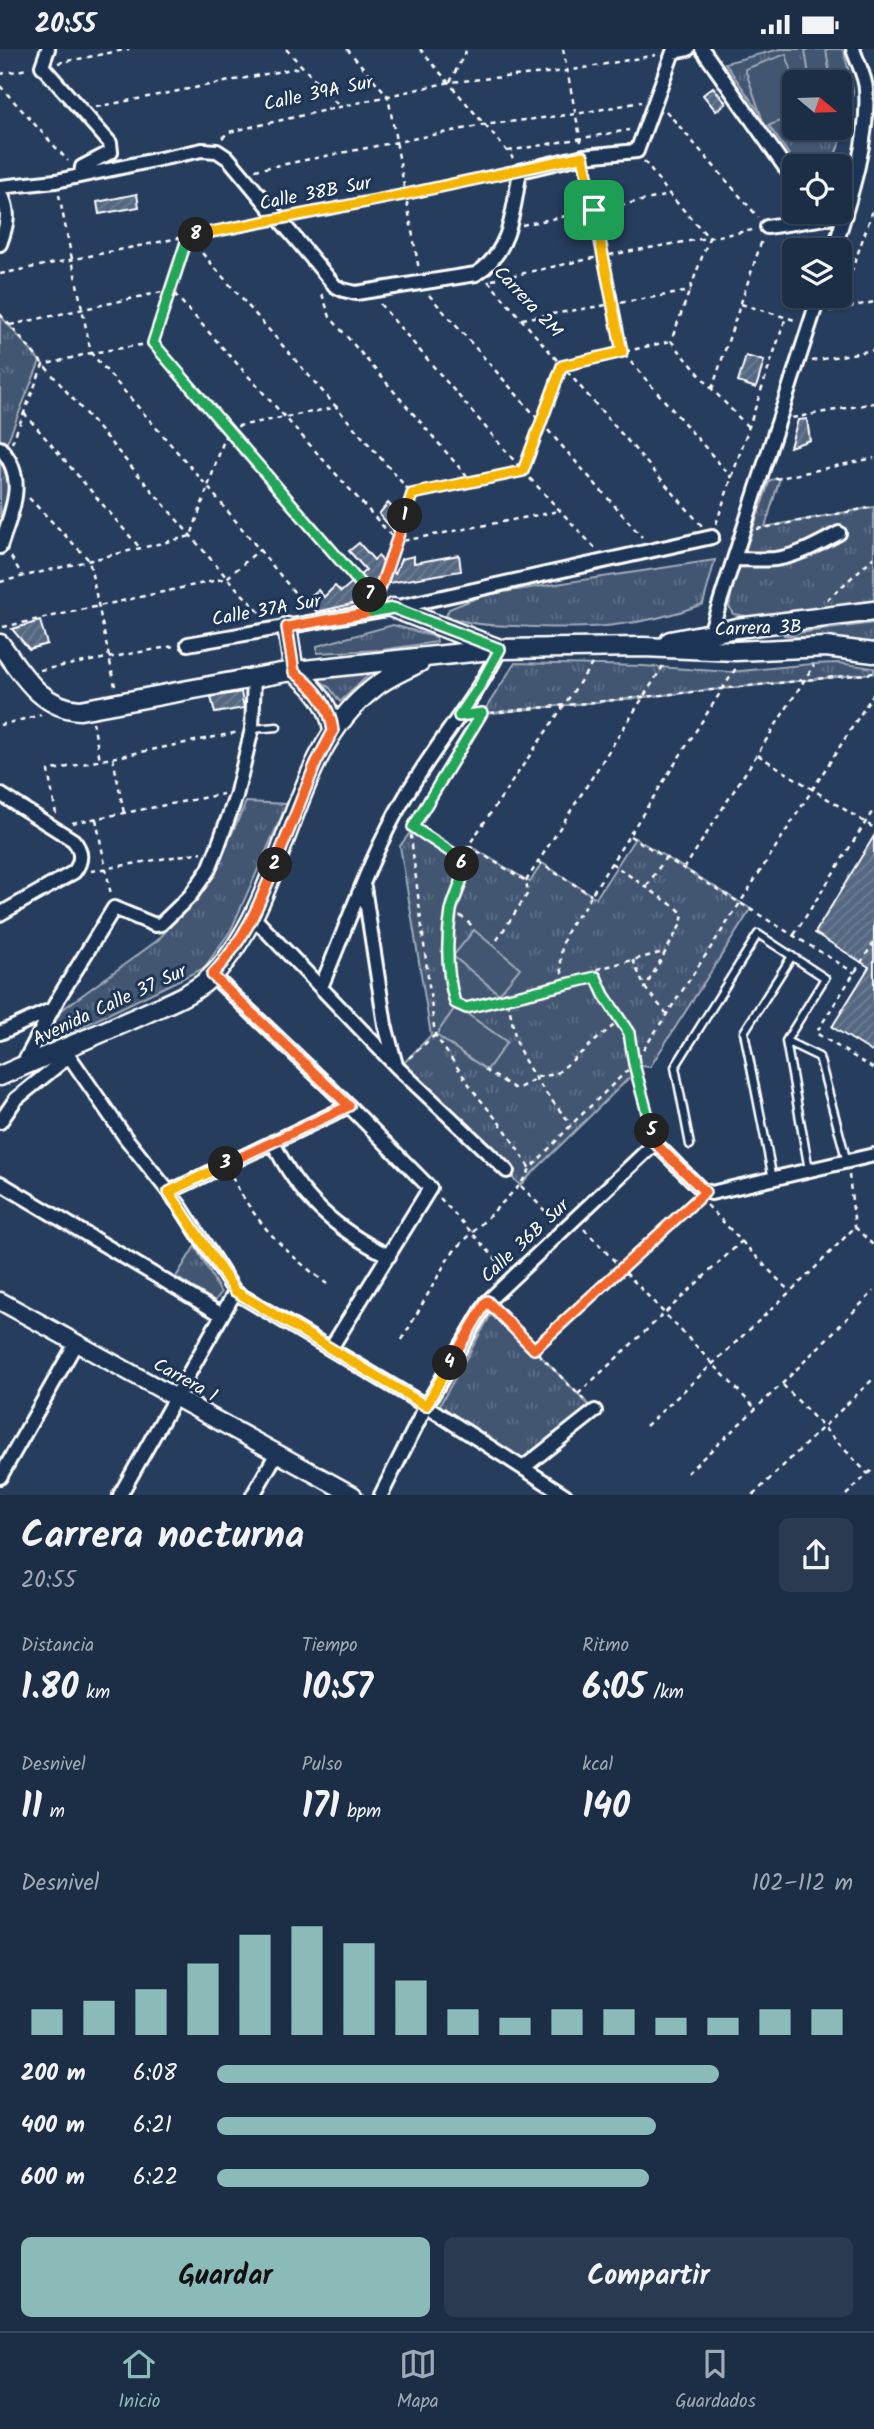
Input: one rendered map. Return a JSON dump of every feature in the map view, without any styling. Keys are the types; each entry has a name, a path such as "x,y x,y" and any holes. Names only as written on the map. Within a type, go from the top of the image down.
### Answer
{"main road":[{"path":"385,605 500,649"},
{"path":"643,646 710,633 874,611"},
{"path":"281,628 294,672 313,688 326,705 333,731"},
{"path":"0,644 42,697 65,709 90,708 254,677 429,658"},
{"name":"Avenida Calle 37 Sur","path":"0,1076 22,1066 67,1053 190,993 212,975 233,952 254,918 316,763 333,731 375,687 429,658 500,649 643,646"},
{"name":"Carrera 3B","path":"643,646 735,651 826,647 874,653"}],"street":[{"path":"48,49 42,66 83,110 111,147 107,156 82,167 81,175"},
{"path":"520,171 583,156 637,151 673,52 688,49"},
{"path":"702,49 782,163"},
{"path":"852,182 866,115 866,87 853,49"},
{"path":"0,187 56,181 202,150 217,151 225,155 320,269 343,291 356,293 421,282 482,277"},
{"name":"Carrera 2M","path":"482,277 498,254 509,228 520,171"},
{"path":"0,192 7,204 8,215 0,244"},
{"path":"767,227 782,224"},
{"path":"710,633 815,308"},
{"path":"1,544 18,486 15,472 4,452"},
{"path":"734,559 773,559 788,556 802,552 839,533"},
{"name":"Calle 37A Sur","path":"188,644 313,622 712,537"},
{"path":"321,987 386,831 404,798 479,687 500,649"},
{"path":"22,1066 51,1010 114,908 155,925 162,925 190,896 209,869 237,791 252,729 254,677"},
{"path":"0,794 59,828 79,848 80,863 74,872 0,914"},
{"path":"364,884 385,1025 398,1068"},
{"path":"254,918 398,1068 507,1171"},
{"path":"212,975 430,1188 331,1348"},
{"path":"0,1033 51,1010"},
{"path":"0,1122 16,1099 67,1053 125,1137 169,1192 235,1291 426,1406 565,1495"},
{"path":"169,1192 349,1106"},
{"path":"272,1142 299,1188 324,1215 353,1237 389,1256"},
{"path":"655,1143 702,1194 874,1155"},
{"name":"Calle 36B Sur","path":"382,1495 426,1406 487,1301 655,1143"},
{"path":"0,1183 222,1315"},
{"path":"120,1495 235,1291"},
{"name":"Carrera 1","path":"0,1301 353,1495"},
{"path":"0,1477 76,1343"},
{"path":"523,1468 594,1411"},
{"path":"253,1495 277,1453"}],"lane":[{"path":"252,729 277,727"},
{"path":"690,1145 674,1067 758,934 825,978 786,1041 809,1170"},
{"path":"773,1179 744,1032 792,956"},
{"path":"786,1041 819,1057 847,1161"}],"path":[{"path":"0,74 129,49"},
{"path":"286,49 339,106"},
{"path":"347,49 388,96 421,282 654,550"},
{"path":"420,49 508,151 646,127"},
{"path":"450,82 467,49"},
{"path":"563,49 622,352 732,478"},
{"name":"Calle 39A Sur","path":"217,151 221,139 229,132 339,106 450,82 567,71 673,52"},
{"path":"83,110 302,67"},
{"path":"0,86 81,175"},
{"path":"241,173 484,125 576,114 656,99 767,227"},
{"path":"637,151 670,195 709,238"},
{"name":"Calle 38B Sur","path":"0,274 520,171"},
{"path":"56,181 91,353 260,549 310,612 313,622"},
{"path":"509,228 670,195"},
{"path":"838,310 874,207"},
{"path":"482,277 767,227"},
{"path":"712,389 767,227"},
{"path":"153,343 188,236"},
{"path":"188,236 412,494"},
{"path":"671,341 709,238"},
{"path":"320,269 322,294 330,317 471,481"},
{"name":"Carrera 2M","path":"482,277 523,319 712,537"},
{"path":"10,324 171,290"},
{"path":"171,290 397,542"},
{"path":"369,291 523,471 607,561"},
{"path":"523,319 691,291"},
{"path":"741,304 786,317 811,319 874,302"},
{"path":"0,314 227,578 281,628"},
{"path":"712,537 786,317"},
{"path":"523,471 562,366 671,341"},
{"path":"671,341 749,427"},
{"path":"43,365 91,353 153,343"},
{"path":"153,343 385,605"},
{"path":"797,363 874,350"},
{"path":"4,452 24,413 43,365"},
{"path":"779,421 874,403"},
{"path":"228,428 338,407"},
{"path":"24,413 139,548"},
{"path":"191,536 228,428"},
{"path":"759,483 874,458"},
{"path":"412,494 523,471"},
{"path":"18,486 89,560 118,703"},
{"path":"385,605 397,542 412,494"},
{"path":"743,531 874,507"},
{"path":"397,542 559,511"},
{"path":"0,582 191,536"},
{"path":"1,544 23,576"},
{"path":"1,628 227,578 260,549"},
{"path":"827,600 874,557"},
{"path":"32,671 188,644"},
{"path":"460,858 603,647"},
{"path":"498,940 528,893 526,881 669,658"},
{"path":"565,983 561,960 565,933 588,905 591,895 611,863 740,662"},
{"path":"684,869 815,664"},
{"path":"459,716 874,673"},
{"path":"402,1340 450,1255 520,1185 530,1169 572,1124 634,1064 874,693"},
{"path":"90,708 100,760"},
{"path":"0,725 65,709"},
{"path":"482,713 413,827 411,836 435,1035 475,1093 506,1131 530,1169"},
{"path":"237,791 96,818 59,828 48,771 252,729"},
{"path":"757,755 874,828"},
{"path":"113,757 124,813"},
{"path":"794,935 874,809"},
{"path":"96,818 114,908"},
{"path":"413,827 460,858 464,872 452,909 449,961 455,1003 464,1008 596,977"},
{"path":"629,835 855,972"},
{"path":"469,846 526,881"},
{"path":"74,872 106,870 217,849"},
{"path":"646,887 666,857"},
{"path":"538,862 591,895"},
{"path":"611,863 682,914 681,924 645,988"},
{"path":"452,909 475,928"},
{"path":"874,942 816,1033 874,1069"},
{"path":"655,1143 634,1064 629,1033 604,995 594,970 664,951"},
{"path":"633,960 645,988 666,1013"},
{"path":"505,992 519,1046 536,1079 572,1124"},
{"path":"485,1070 517,1089 536,1079 556,1074 620,1020"},
{"path":"398,1068 435,1035"},
{"path":"847,1161 855,1227 874,1245"},
{"path":"225,1164 251,1210 272,1237 290,1256 327,1284"},
{"path":"507,1171 563,1229"},
{"path":"430,1188 512,1277"},
{"path":"534,1349 702,1194 790,1292"},
{"path":"574,1219 756,1409"},
{"path":"646,1426 790,1292 855,1227"},
{"path":"578,1394 742,1241"},
{"path":"687,1473 782,1384 874,1291"},
{"path":"487,1301 594,1411"},
{"path":"753,1495 874,1378"},
{"path":"782,1384 868,1474"},
{"path":"846,1495 874,1468"}],"green space":[{"path":"780,49 841,49 844,51 848,70 782,70 782,140 841,140 835,154 789,154 725,63"},
{"path":"826,49 829,70 808,70 805,50"},
{"path":"786,54 791,70 782,70 782,121 765,127 745,69"},
{"path":"0,315 40,361 0,460"},
{"path":"0,461 13,481 0,518"},
{"path":"780,478 765,527 874,507 874,601 753,617 733,614 729,606 733,586 770,480"},
{"path":"715,560 703,604 634,623 564,628 480,624 446,616 449,609 484,595"},
{"path":"874,623 874,645 783,635"},
{"path":"393,625 436,637 437,642 382,650 317,653 317,646"},
{"path":"515,663 643,666 730,672 839,663 874,668 874,673 482,714"},
{"path":"375,669 340,702 330,688 311,674"},
{"path":"246,802 287,804 231,930 204,968 40,1047 59,1012 158,940 211,880"},
{"path":"414,827 467,861 475,849 530,882 542,863 596,898 635,838 751,909 650,1067 641,1066 520,1185 398,1069 431,1035 400,846"},
{"path":"474,930 520,968 499,994 453,956"},
{"path":"456,1006 507,1042 487,1070 436,1035"},
{"path":"195,1246 221,1293 215,1301 176,1277"},
{"path":"494,1309 593,1409 524,1460 438,1408"}],"building":[{"path":"713,87 726,103 716,111 703,95"},
{"path":"137,194 139,207 99,214 97,202"},
{"path":"746,356 764,361 756,388 738,382"},
{"path":"807,419 810,440 790,447 798,420"},
{"path":"388,503 400,516 395,532 379,514"},
{"path":"359,543 374,560 378,556 395,574 401,559 414,556 414,563 459,555 461,571 377,585 360,602 317,612 306,600 318,590 324,597 335,586 341,592 366,570 349,551"},
{"path":"40,621 47,644 29,649 12,629"},
{"path":"241,692 244,708 215,713 211,697"},
{"path":"874,836 874,1053 832,1027 869,967 815,933"}],"route":[{"path":"594,210 583,156 407,194 188,236 153,343 376,603 372,612 393,608 500,649 459,716 482,713 413,827 460,858 464,872 453,902 449,930 450,973 455,1002 466,1008 596,977 604,995 629,1033 634,1064 655,1143 705,1192 534,1349 487,1301 426,1406 235,1291 169,1192 349,1106 212,975 233,952 254,918 316,763 333,731 326,705 307,681 294,672 287,627 372,612 376,603 412,494 523,471 562,366 622,352 594,210"}]}
